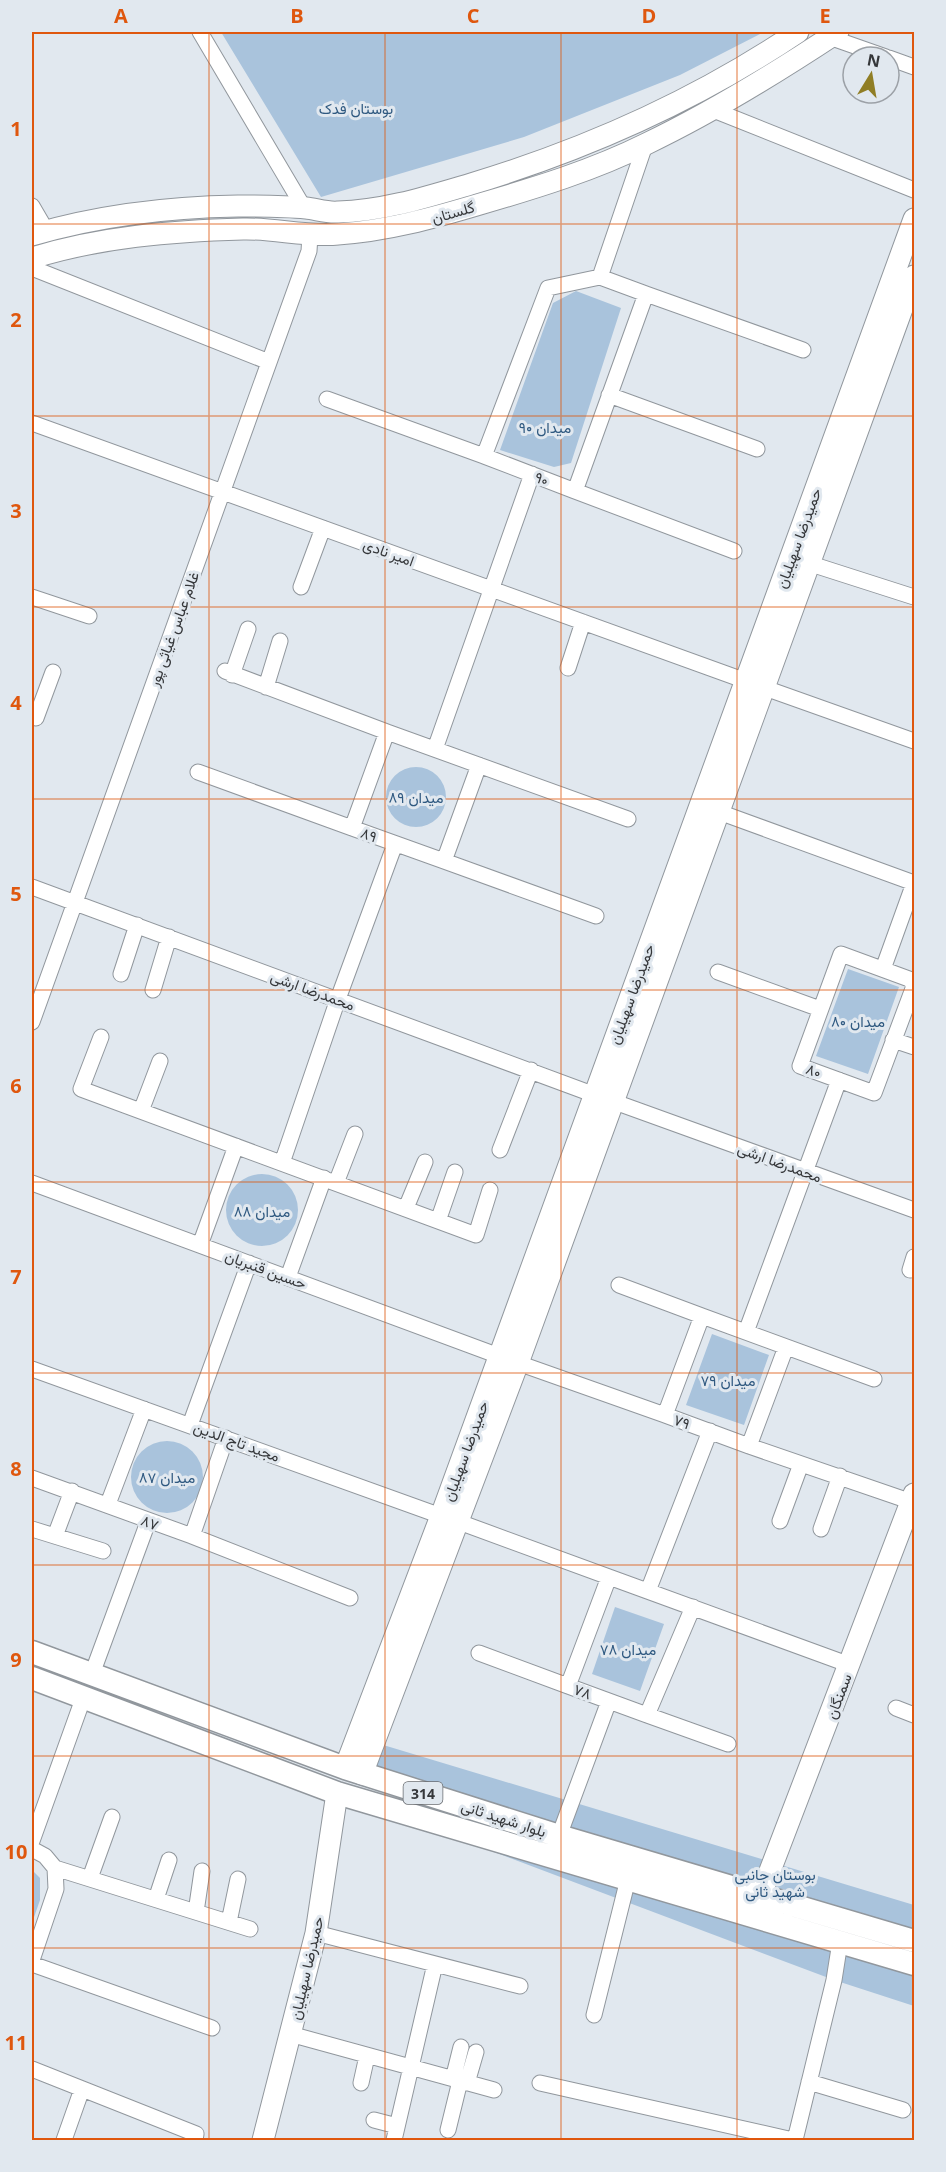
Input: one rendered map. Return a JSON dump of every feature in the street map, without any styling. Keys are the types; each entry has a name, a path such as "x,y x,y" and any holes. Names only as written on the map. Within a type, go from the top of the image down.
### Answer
{"main road":[{"name":"گلستان","path":"39,232 138,214 238,206 304,208 336,212 383,207 517,170 635,125 760,57 798,32"},
{"name":"گلستان","path":"32,258 56,250 141,236 245,229 310,235 387,229 437,217 524,191 645,145 771,76 834,34"},
{"path":"304,208 310,235"},
{"name":"حمیدرضا سهیلیان","path":"353,1771 450,1519 801,560 908,281 915,219"},
{"name":"سمنگان","path":"756,1906 913,1498"},
{"name":"بلوار شهید ثانی","path":"32,1652 353,1771 559,1836 756,1906 842,1932 915,1964"},
{"name":"بلوار شهید ثانی","path":"32,1678 345,1795 628,1879 756,1906"},
{"path":"345,1795 353,1771"},
{"name":"حمیدرضا سهیلیان","path":"263,2140 316,1934 345,1795"},
{"name":"بلوار شهید ثانی","path":"842,1932 915,1941"}],"street":[{"path":"200,32 304,208"},
{"path":"834,34 858,45"},
{"path":"711,109 915,190"},
{"path":"600,277 645,145"},
{"path":"32,206 39,232"},
{"name":"غلام عباس غیاثی ‌پور","path":"32,1022 309,251 310,235"},
{"path":"32,268 269,362"},
{"path":"484,456 548,288 600,277 803,350"},
{"path":"575,491 646,294"},
{"path":"609,395 757,448"},
{"name":"۹۰","path":"327,399 734,551"},
{"name":"امیر نادی","path":"32,423 915,741"},
{"path":"435,749 532,474"},
{"path":"301,587 323,528"},
{"path":"801,560 915,597"},
{"path":"32,597 89,616"},
{"path":"568,668 583,622"},
{"path":"248,629 228,673 628,819"},
{"path":"266,687 280,641"},
{"path":"32,716 36,718 53,672"},
{"name":"۸۹","path":"387,732 352,828 596,916"},
{"path":"444,861 479,765"},
{"path":"198,772 352,828"},
{"path":"710,809 914,883 882,969"},
{"path":"282,1163 338,999 395,844"},
{"name":"محمدرضا ارشی","path":"32,887 915,1210"},
{"path":"121,974 137,925"},
{"path":"153,990 169,937"},
{"name":"۸۰","path":"841,954 909,979 915,986 874,1093 800,1066 841,954"},
{"path":"718,972 820,1009"},
{"path":"101,1037 81,1089 476,1235 490,1190"},
{"path":"893,1040 915,1047"},
{"path":"141,1111 160,1061"},
{"path":"500,1150 531,1070"},
{"path":"746,1332 839,1080"},
{"path":"288,1277 330,1180 356,1134"},
{"path":"200,1245 236,1146"},
{"path":"406,1208 425,1162"},
{"path":"438,1221 455,1172"},
{"name":"حسین قنبریان","path":"32,1183 665,1415"},
{"path":"190,1425 249,1263"},
{"path":"619,1286 874,1379"},
{"name":"۷۹","path":"702,1316 665,1415 749,1446"},
{"path":"786,1347 749,1446 913,1498"},
{"name":"مجید تاج الدین","path":"32,1370 609,1577"},
{"path":"108,1504 144,1409"},
{"path":"648,1591 710,1431"},
{"path":"192,1536 226,1438"},
{"path":"780,1521 801,1464"},
{"path":"821,1529 840,1476"},
{"name":"۸۷","path":"32,1478 108,1504 350,1598"},
{"path":"56,1536 72,1491"},
{"path":"92,1674 148,1521"},
{"path":"32,1529 103,1551"},
{"path":"609,1577 850,1665"},
{"name":"۷۸","path":"609,1577 568,1686 728,1744"},
{"path":"647,1715 693,1607"},
{"path":"479,1653 568,1686"},
{"path":"32,1841 84,1696"},
{"path":"559,1836 609,1701"},
{"path":"896,1708 915,1715"},
{"path":"90,1878 112,1817"},
{"path":"32,1849 45,1856 55,1868 250,1929"},
{"path":"156,1899 169,1860"},
{"path":"55,1868 56,1889 32,1962 212,2028"},
{"path":"196,1912 201,1871"},
{"path":"229,1922 237,1879"},
{"path":"594,2015 628,1879"},
{"path":"540,2083 794,2140 834,1980 842,1932"},
{"path":"316,1934 520,1986"},
{"path":"374,2120 398,2136 435,1964"},
{"path":"290,2034 494,2090"},
{"path":"448,2130 460,2081 461,2047"},
{"path":"460,2081 476,2052"},
{"path":"361,2083 367,2056"},
{"path":"32,2069 196,2137"},
{"path":"809,2082 903,2110"},
{"path":"64,2140 82,2089"}],"green space":[{"name":"بوستان فدک","path":"221,32 764,32 680,75 524,137 321,197"},
{"name":"میدان ۹۰","path":"576,291 621,308 571,463 554,467 500,450 553,303"},
{"name":"میدان ۸۹","path":"410,767 422,767 433,772 441,780 446,797 444,809 433,822 422,827 410,827 399,822 391,814 386,803 386,791 391,780 399,772"},
{"name":"میدان ۸۰","path":"848,969 899,987 868,1074 816,1056"},
{"name":"میدان ۸۸","path":"262,1174 282,1180 292,1190 298,1210 292,1230 282,1240 262,1246 242,1240 232,1230 226,1210 232,1190 242,1180"},
{"name":"میدان ۷۹","path":"712,1334 769,1355 744,1425 686,1405"},
{"name":"میدان ۸۷","path":"174,1441 193,1451 201,1463 203,1477 201,1491 193,1503 181,1511 160,1513 141,1503 133,1491 131,1470 141,1451 153,1443"},
{"name":"میدان ۷۸","path":"615,1607 664,1624 640,1691 592,1674"},
{"name":"بوستان جانبی شهید ثانی","path":"370,1741 914,1905 914,1942 345,1768"},
{"name":"بوستان جانبی شهید ثانی","path":"337,1793 914,1964 914,2006 834,1980"},
{"path":"32,1870 40,1878 40,1900 32,1923"}]}
